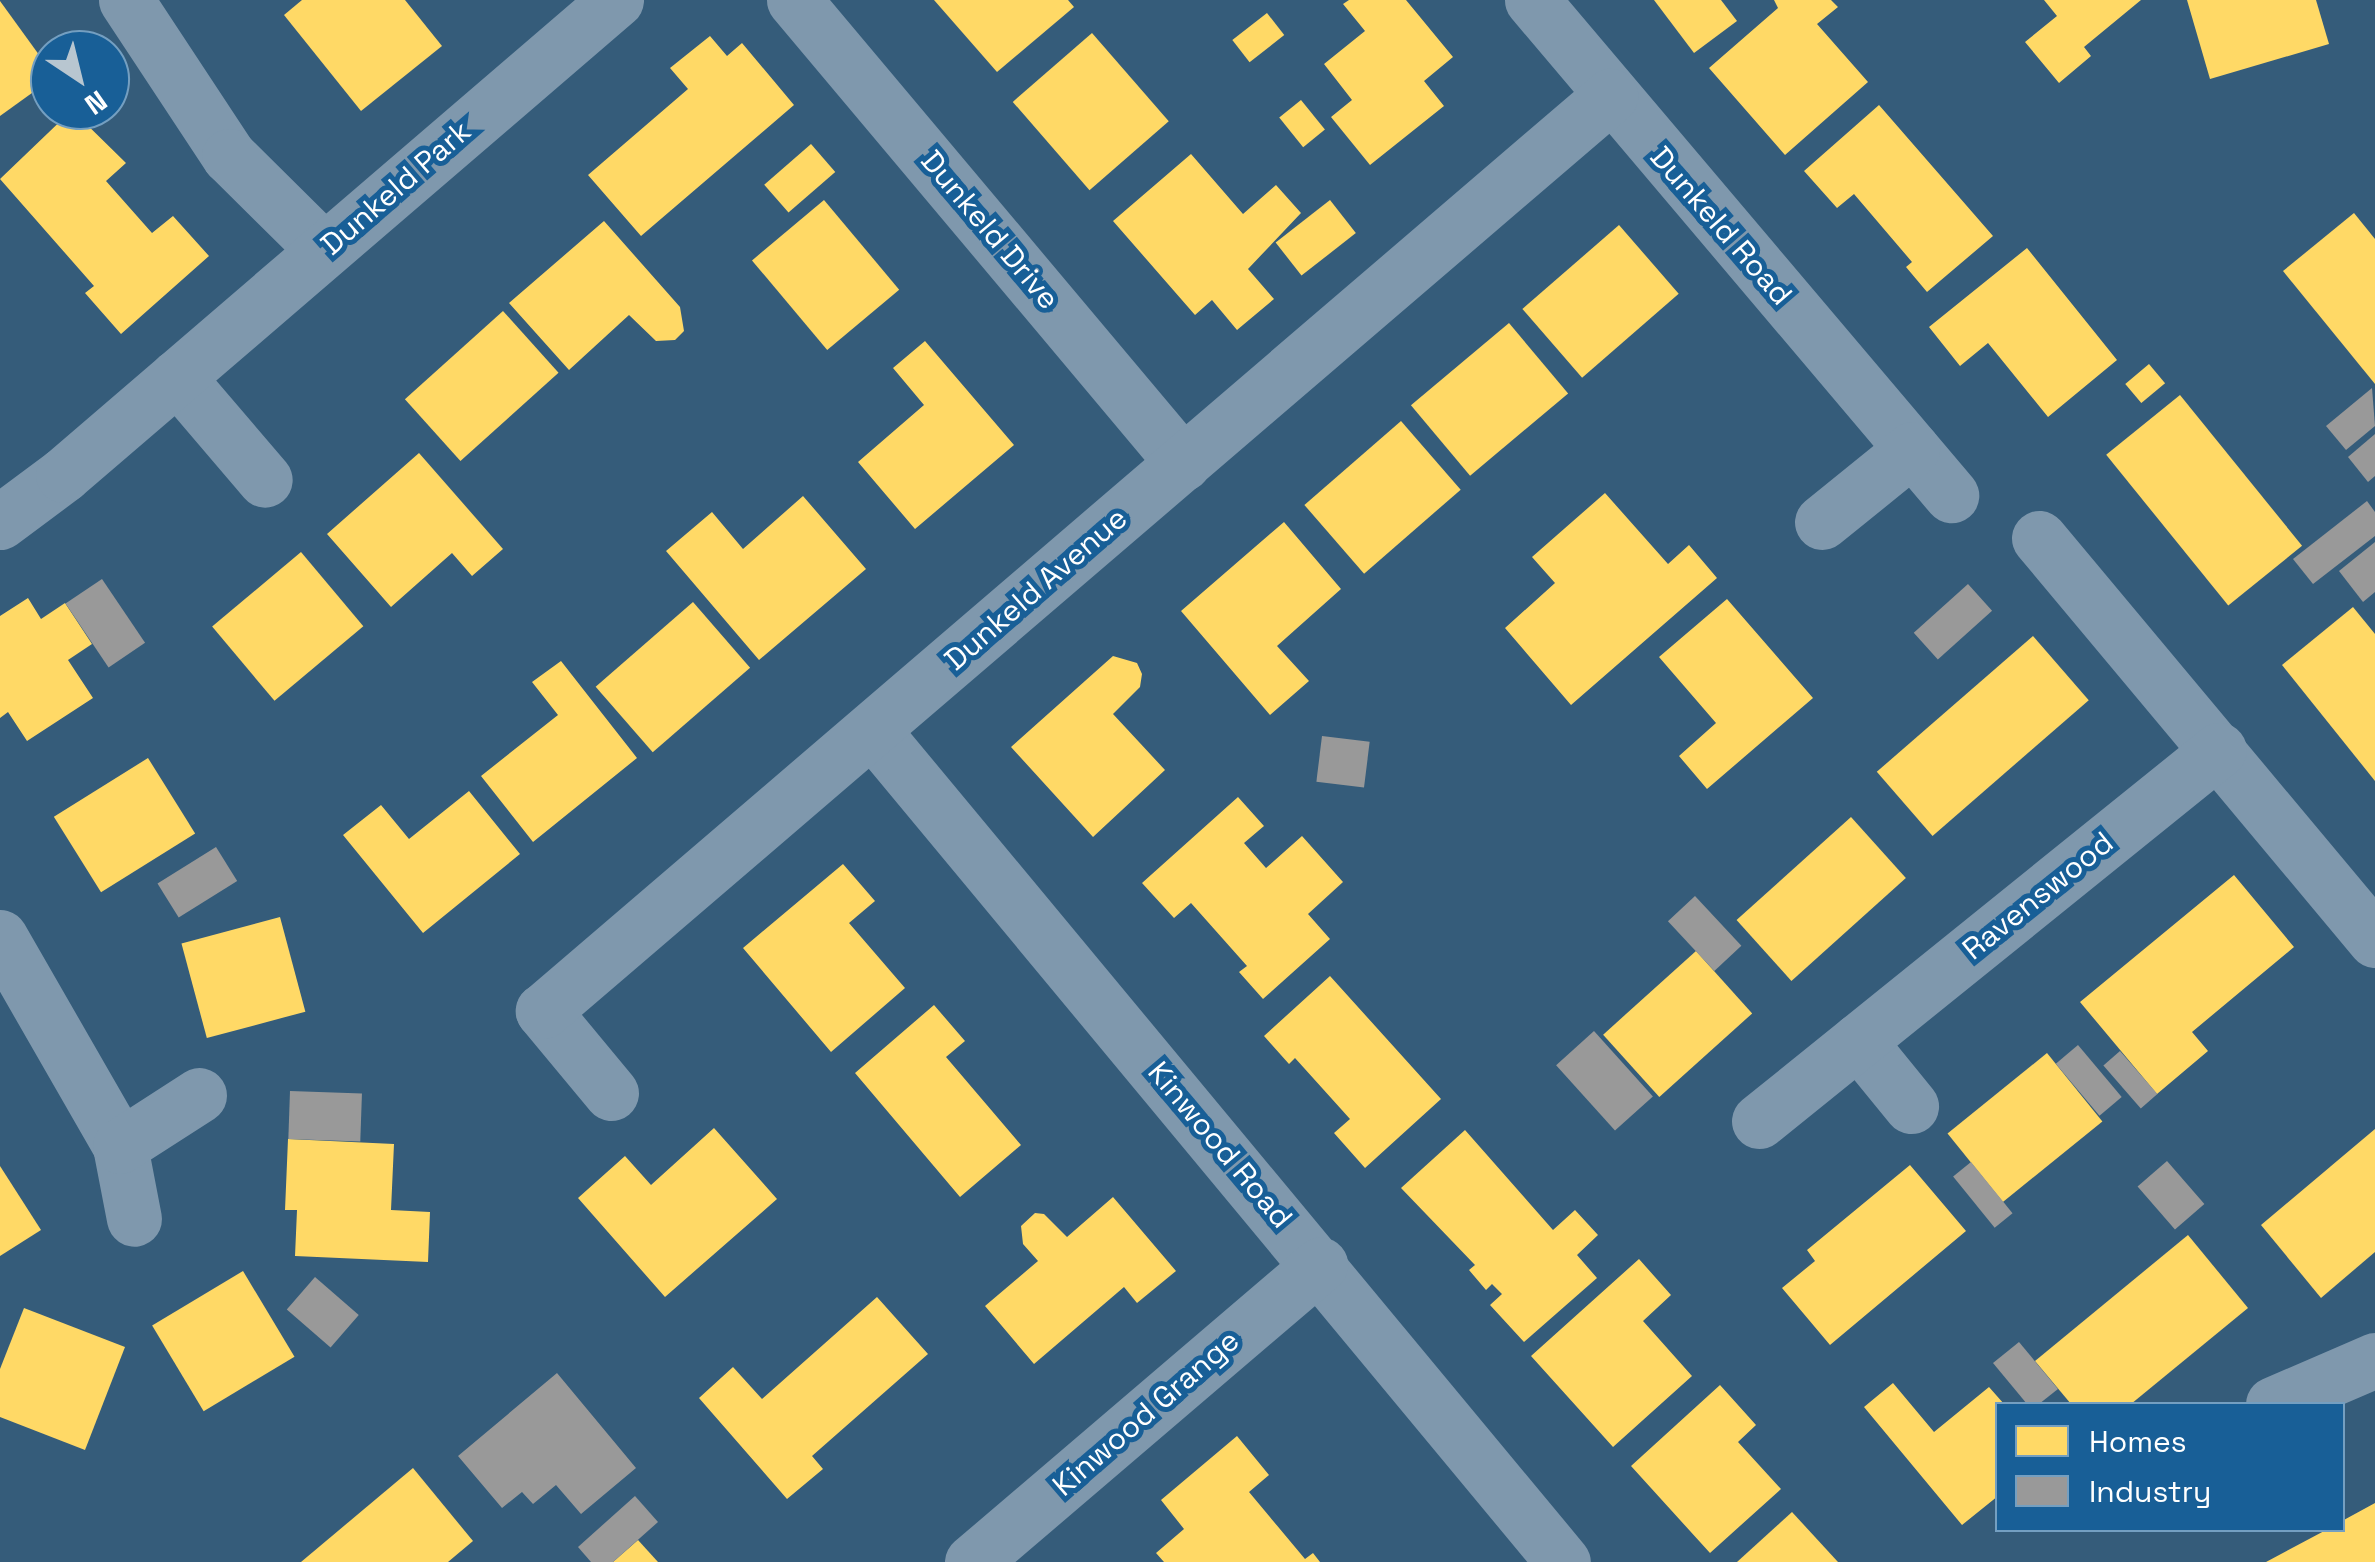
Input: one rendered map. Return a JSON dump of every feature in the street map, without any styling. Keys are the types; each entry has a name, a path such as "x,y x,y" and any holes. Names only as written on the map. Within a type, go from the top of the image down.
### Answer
{"street":[{"path":"126,0 228,156 324,250"},
{"name":"Dunkeld Park","path":"0,522 177,377 616,0"},
{"name":"Dunkeld Drive","path":"794,0 1183,463"},
{"name":"Dunkeld Road","path":"1532,0 1951,495"},
{"name":"Dunkeld Avenue","path":"611,1093 543,1010 1610,96"},
{"path":"177,377 265,480"},
{"path":"1822,522 1912,449"},
{"path":"2040,538 2375,940"},
{"name":"Kinwood Road","path":"872,730 1320,1264 1562,1562"},
{"name":"Ravenswood","path":"1759,1121 2219,750"},
{"path":"0,936 120,1146 134,1219"},
{"path":"1858,1042 1911,1106"},
{"path":"120,1146 199,1095"},
{"name":"Kinwood Grange","path":"972,1562 1320,1264"},
{"path":"2278,1402 2375,1360"}],"building: Homes":[{"path":"302,0 405,0 442,46 361,111 284,15"},
{"path":"934,0 1068,0 1074,7 997,72"},
{"path":"1349,0 1406,0 1453,57 1424,81 1444,106 1370,165 1331,117 1352,100 1324,64 1365,31 1343,4"},
{"path":"1654,0 1721,0 1737,21 1694,53"},
{"path":"1774,0 1831,0 1838,7 1817,24 1868,82 1785,155 1709,68 1778,8"},
{"path":"2044,0 2141,0 2084,47 2091,56 2059,83 2025,42 2057,16"},
{"path":"2187,0 2316,0 2329,44 2210,79"},
{"path":"0,1 30,42 30,94 0,116"},
{"path":"1267,13 1284,35 1250,62 1232,40"},
{"path":"1092,33 1169,121 1090,190 1013,102"},
{"path":"710,36 727,56 742,43 794,105 641,236 588,175 688,89 670,68"},
{"path":"1301,100 1325,130 1303,147 1279,118"},
{"path":"1879,105 1993,236 1927,292 1906,267 1912,262 1854,194 1837,208 1804,171"},
{"path":"51,130 92,130 126,163 106,181 152,233 173,216 209,256 121,334 85,293 94,286 0,179"},
{"path":"811,144 835,172 788,213 764,185"},
{"path":"1191,154 1243,214 1276,185 1301,213 1248,269 1274,299 1237,330 1212,300 1195,315 1113,221"},
{"path":"824,200 899,290 827,350 752,260"},
{"path":"1330,200 1356,233 1301,276 1276,242"},
{"path":"2354,213 2375,239 2375,384 2283,271"},
{"path":"604,221 680,307 684,331 675,340 656,341 629,315 569,370 509,303"},
{"path":"1619,225 1679,294 1582,378 1522,309"},
{"path":"2027,248 2117,360 2048,417 1988,343 1960,366 1929,327"},
{"path":"503,311 559,373 460,461 405,399"},
{"path":"1509,323 1568,393 1470,476 1411,405"},
{"path":"925,341 1014,445 915,529 858,462 924,405 893,368"},
{"path":"2149,364 2165,383 2141,403 2125,384"},
{"path":"2180,395 2302,546 2228,606 2106,455"},
{"path":"1401,421 1461,490 1364,574 1304,505"},
{"path":"419,453 503,549 472,576 452,553 391,607 327,534"},
{"path":"1605,493 1668,564 1689,545 1717,578 1571,705 1505,628 1555,583 1532,557"},
{"path":"803,496 866,569 759,660 666,551 712,512 743,549"},
{"path":"1284,522 1341,589 1277,646 1309,681 1270,715 1181,611"},
{"path":"301,552 363,626 274,701 212,627"},
{"path":"28,598 41,619 65,603 92,644 68,660 93,698 27,741 8,712 0,718 0,616"},
{"path":"1727,599 1813,698 1707,789 1679,756 1716,723 1659,657"},
{"path":"693,602 750,668 653,752 596,687"},
{"path":"2353,607 2375,634 2375,781 2282,665"},
{"path":"2033,636 2089,700 1933,836 1877,772"},
{"path":"1113,656 1137,663 1142,674 1140,687 1113,714 1165,770 1093,837 1011,747"},
{"path":"561,661 637,758 533,842 481,776 558,715 532,682"},
{"path":"148,758 195,833 101,892 54,817"},
{"path":"469,791 520,854 423,933 343,835 381,805 409,839"},
{"path":"1238,797 1264,826 1244,843 1266,868 1302,836 1343,882 1308,914 1330,939 1263,999 1239,972 1247,966 1191,903 1174,918 1142,883"},
{"path":"1851,817 1906,878 1791,981 1737,920"},
{"path":"843,864 875,901 849,923 905,988 831,1052 743,948"},
{"path":"2234,875 2294,947 2192,1032 2208,1051 2157,1094 2080,1002"},
{"path":"280,917 305,1012 207,1038 181,943"},
{"path":"1696,951 1752,1013 1659,1097 1603,1035"},
{"path":"1330,976 1441,1099 1365,1168 1334,1133 1350,1119 1295,1058 1289,1064 1264,1036"},
{"path":"934,1005 965,1041 946,1057 1021,1145 960,1197 855,1073"},
{"path":"2047,1053 2102,1121 2003,1202 1948,1134"},
{"path":"714,1128 777,1199 665,1297 578,1198 625,1156 651,1185"},
{"path":"2375,1129 2375,1252 2321,1298 2261,1225"},
{"path":"1465,1130 1553,1230 1575,1210 1598,1235 1577,1255 1597,1278 1524,1342 1490,1305 1502,1294 1492,1284 1486,1290 1469,1270 1475,1265 1401,1188"},
{"path":"288,1139 394,1144 391,1210 430,1212 428,1262 295,1256 297,1210 285,1210"},
{"path":"1910,1165 1966,1231 1830,1345 1782,1288 1815,1261 1807,1250"},
{"path":"0,1166 41,1230 0,1256"},
{"path":"1113,1197 1176,1271 1137,1303 1124,1287 1034,1364 985,1306 1038,1261 1023,1244 1021,1226 1035,1213 1044,1214 1067,1237"},
{"path":"2188,1235 2248,1308 2133,1402 2069,1402 2035,1361"},
{"path":"1639,1259 1671,1295 1643,1321 1692,1376 1613,1447 1531,1356"},
{"path":"243,1271 295,1357 204,1411 152,1326"},
{"path":"877,1297 928,1354 812,1456 823,1469 787,1499 699,1398 733,1367 762,1399"},
{"path":"24,1308 125,1347 85,1450 0,1417 0,1369"},
{"path":"1893,1383 1934,1432 1989,1387 2002,1402 1995,1402 1995,1498 1962,1525 1864,1407"},
{"path":"1720,1385 1756,1425 1738,1442 1781,1489 1710,1553 1631,1466"},
{"path":"1237,1436 1269,1475 1249,1492 1305,1559 1313,1553 1320,1562 1164,1562 1156,1553 1184,1529 1161,1500"},
{"path":"413,1468 473,1541 448,1562 301,1562"},
{"path":"2375,1503 2375,1562 2266,1562 2322,1532 2345,1532 2345,1519"},
{"path":"1792,1512 1838,1562 1737,1562"},
{"path":"638,1540 658,1562 613,1562"}],"building: Industry":[{"path":"2372,388 2375,426 2346,450 2326,426"},
{"path":"2375,434 2375,476 2368,482 2348,457"},
{"path":"2367,501 2375,512 2375,536 2313,584 2293,559"},
{"path":"2375,542 2375,592 2363,602 2339,571"},
{"path":"102,579 145,643 109,667 66,604"},
{"path":"1968,584 1992,611 1938,660 1914,633"},
{"path":"1322,736 1370,742 1364,788 1316,782"},
{"path":"216,847 237,881 179,917 157,884"},
{"path":"1695,896 1741,946 1714,971 1668,921"},
{"path":"1594,1031 1653,1096 1615,1131 1556,1065"},
{"path":"2078,1045 2122,1097 2099,1116 2056,1064"},
{"path":"2120,1051 2157,1094 2141,1108 2103,1065"},
{"path":"290,1091 362,1094 360,1141 288,1139"},
{"path":"2167,1161 2204,1204 2175,1230 2138,1187"},
{"path":"1971,1162 2013,1213 1995,1228 1953,1176"},
{"path":"315,1277 359,1315 331,1348 287,1309"},
{"path":"2019,1342 2058,1389 2042,1402 2025,1402 1993,1363"},
{"path":"557,1373 636,1468 581,1514 556,1485 533,1504 522,1492 502,1508 458,1456"},
{"path":"635,1496 658,1522 613,1562 591,1562 578,1547"}]}
